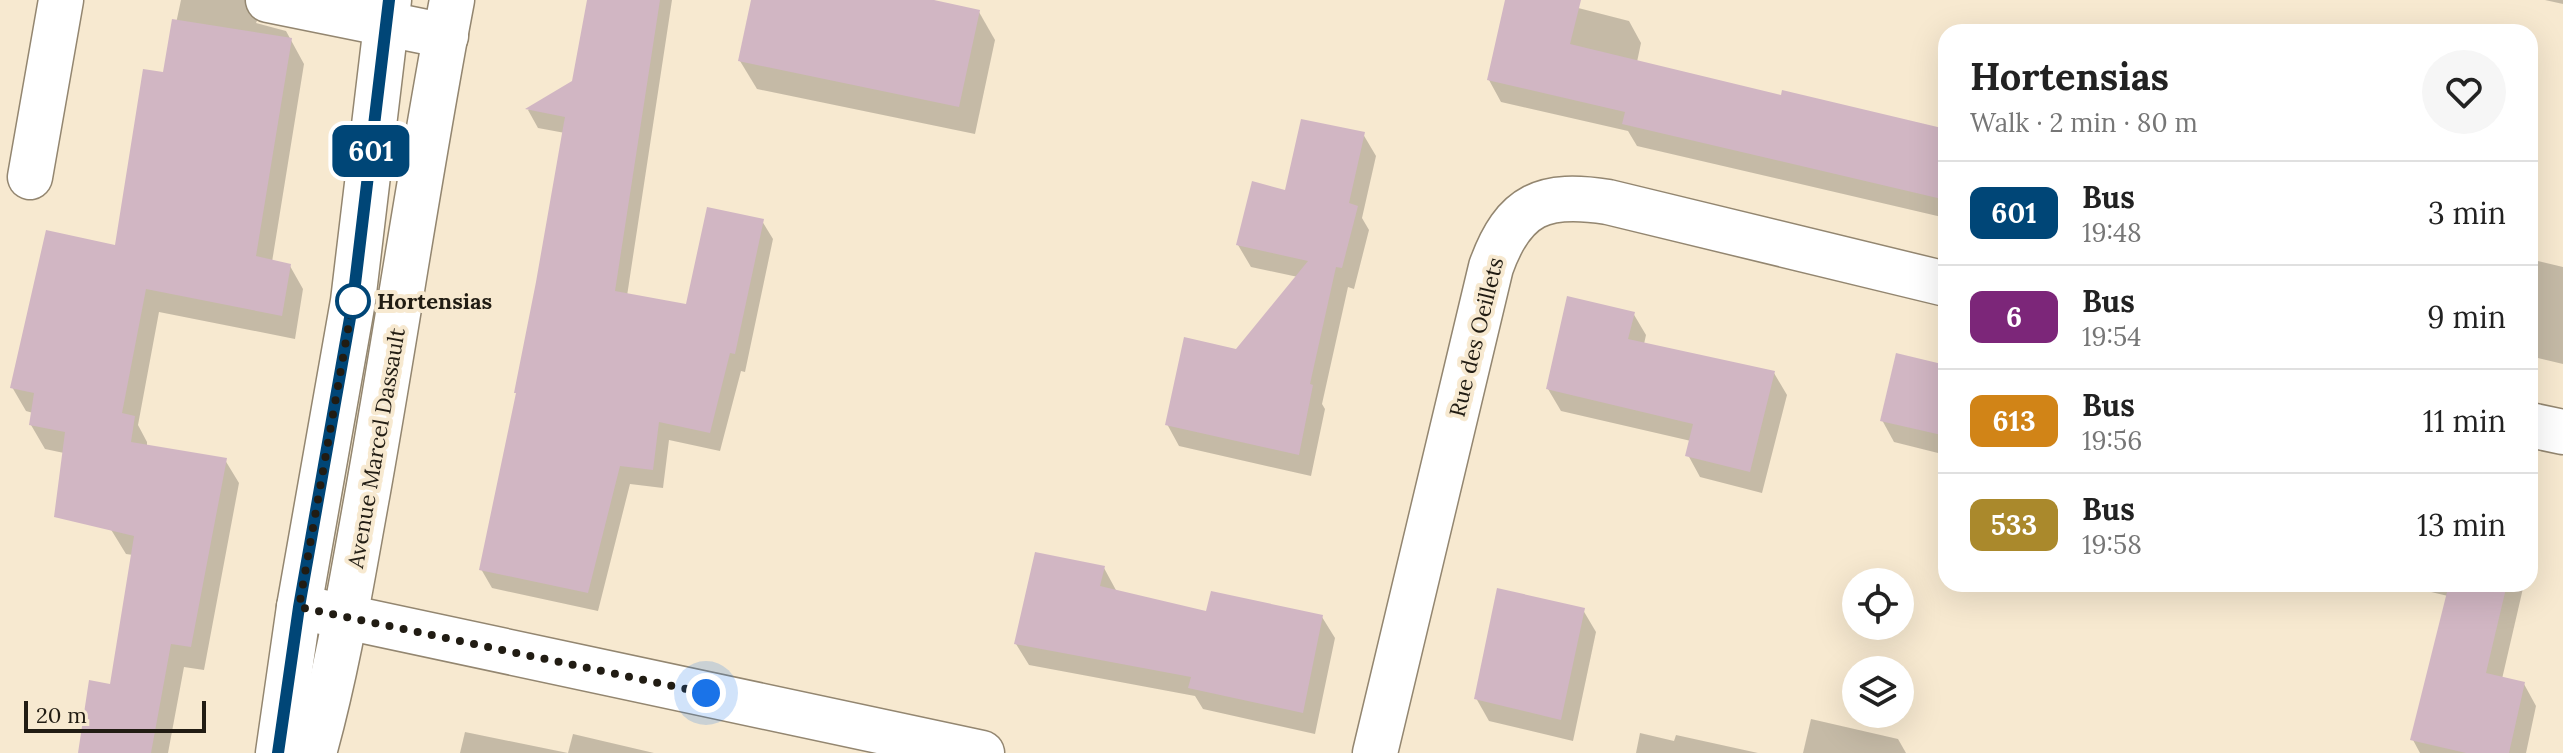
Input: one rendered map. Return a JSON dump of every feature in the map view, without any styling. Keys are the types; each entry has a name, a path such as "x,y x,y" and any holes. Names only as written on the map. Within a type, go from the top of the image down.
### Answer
{"street":[{"path":"30,177 61,0"},
{"path":"268,0 449,18"},
{"path":"278,753 299,607 353,301 387,12"},
{"name":"Avenue Marcel Dassault","path":"314,753 346,617 449,18"},
{"name":"Rue des Oeillets","path":"1375,753 1491,267 1500,241 1525,212 1543,202 1564,198 1608,202 1938,282"},
{"path":"2538,427 2563,432"},
{"path":"299,607 982,753"}],"building":[{"path":"587,0 660,0 615,291 686,304 707,207 764,219 735,354 730,353 710,433 659,422 653,470 620,466 588,593 479,570 516,393 565,117 525,109 572,81"},
{"path":"751,0 934,0 980,10 959,107 738,61"},
{"path":"1505,0 1581,0 1570,44 1781,95 1782,90 1938,127 1938,198 1622,124 1625,112 1487,80"},
{"path":"172,19 292,38 256,256 291,264 282,316 146,289 122,413 135,416 131,442 227,458 191,647 171,644 151,753 78,753 89,680 110,684 134,536 54,517 65,432 29,425 34,393 10,388 46,230 115,245 143,69 163,72"},
{"path":"1301,119 1365,132 1349,203 1358,206 1342,268 1336,267 1310,384 1313,385 1299,455 1165,425 1184,337 1236,349 1308,261 1236,245 1252,181 1285,190"},
{"path":"1567,296 1635,312 1628,339 1775,371 1750,472 1685,456 1693,424 1546,389"},
{"path":"1896,353 1938,363 1938,434 1880,421"},
{"path":"1035,552 1105,566 1100,586 1206,611 1211,591 1323,615 1303,713 1188,688 1191,677 1014,644"},
{"path":"1497,588 1585,608 1561,720 1474,699"},
{"path":"2447,592 2505,592 2486,673 2525,682 2509,753 2466,753 2410,740"}],"bus line":[{"name":"601","path":"278,753 299,607 353,301 389,0"}],"place":[{"name":"Hortensias","path":"353,301"}],"route":[{"path":"353,301 299,607 706,693"}]}
